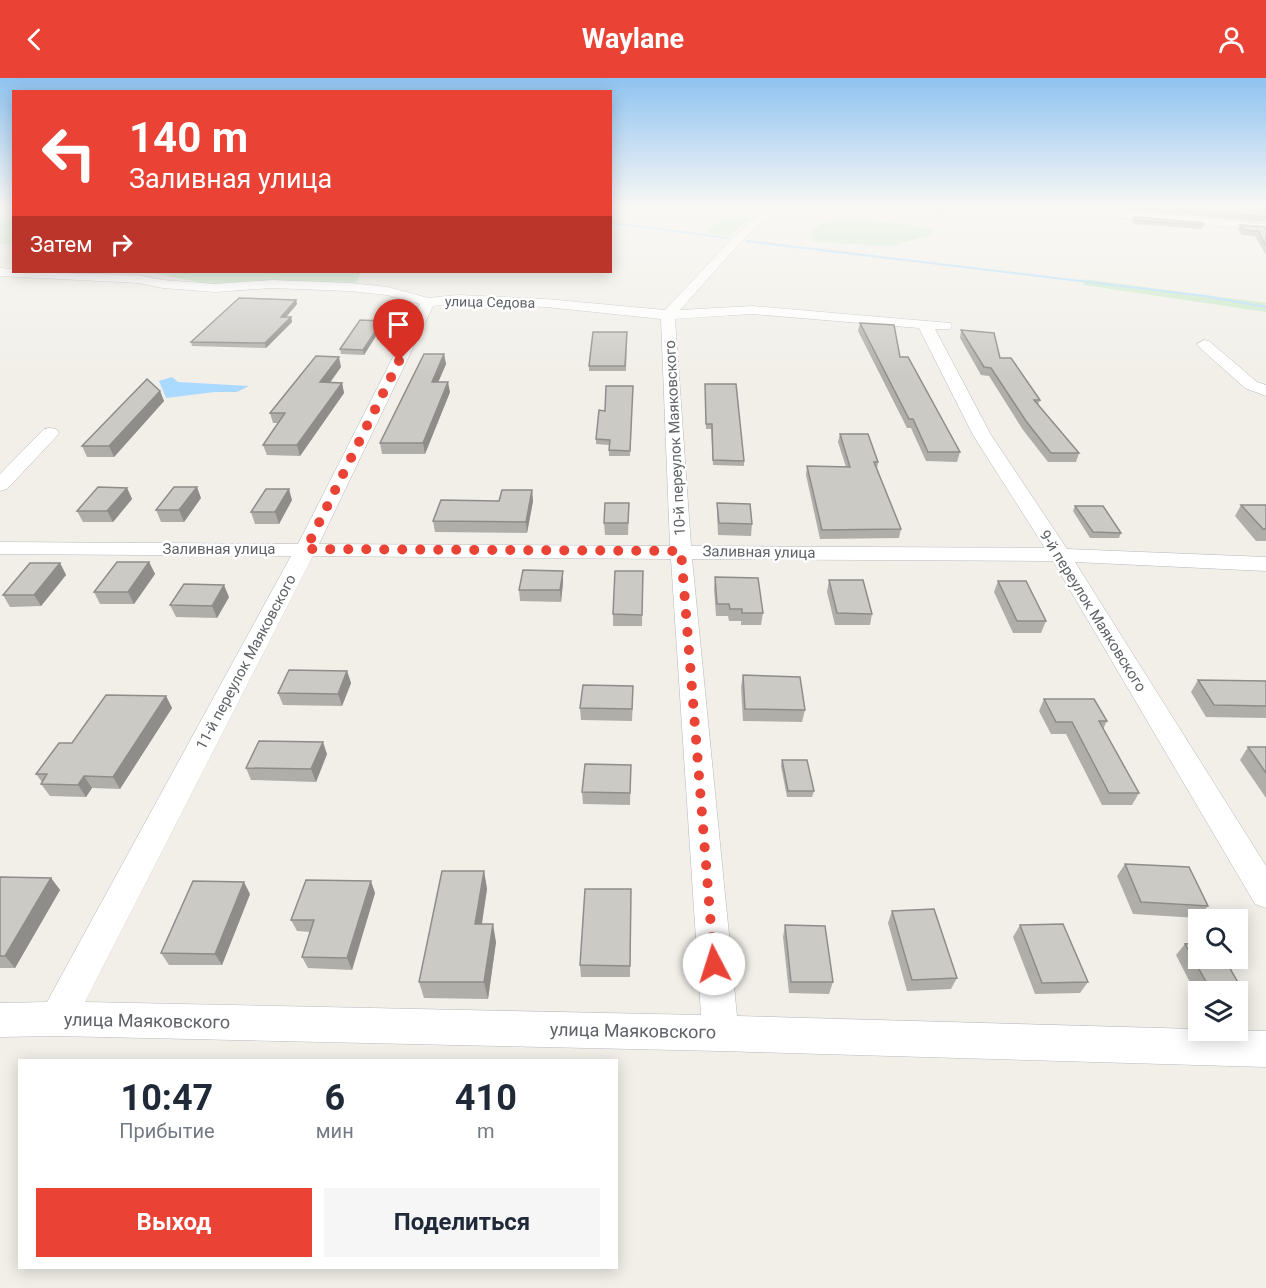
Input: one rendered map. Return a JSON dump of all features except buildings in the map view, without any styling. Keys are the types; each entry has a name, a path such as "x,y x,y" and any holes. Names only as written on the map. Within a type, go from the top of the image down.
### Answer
{"street":[{"path":"668,315 715,263"},
{"name":"улица Седова","path":"20,273 139,279 163,284 215,288 272,284 350,287 388,291 428,302 458,299 546,303 668,315 752,310 935,326"},
{"name":"11-й переулок Маяковского","path":"57,1019 306,549 428,302"},
{"name":"10-й переулок Маяковского","path":"668,315 681,551 720,1033"},
{"name":"9-й переулок Маяковского","path":"935,326 982,435 1060,555 1266,894"},
{"path":"1204,344 1251,384 1266,391"},
{"path":"0,485 50,433"},
{"name":"Заливная улица","path":"0,548 1060,555 1266,564"},
{"name":"улица Маяковского","path":"0,1020 57,1019 720,1033 1266,1049"}],"green space":[{"path":"152,273 361,273 355,285 219,286"},
{"path":"1082,279 1266,303 1266,312 1084,285"}],"water":[{"path":"172,377 178,382 249,386 237,392 215,392 166,398 159,381"}],"waterway":[{"path":"934,263 1205,296 1266,307"}],"route":[{"path":"399,361 306,549 681,551 714,964"}]}
